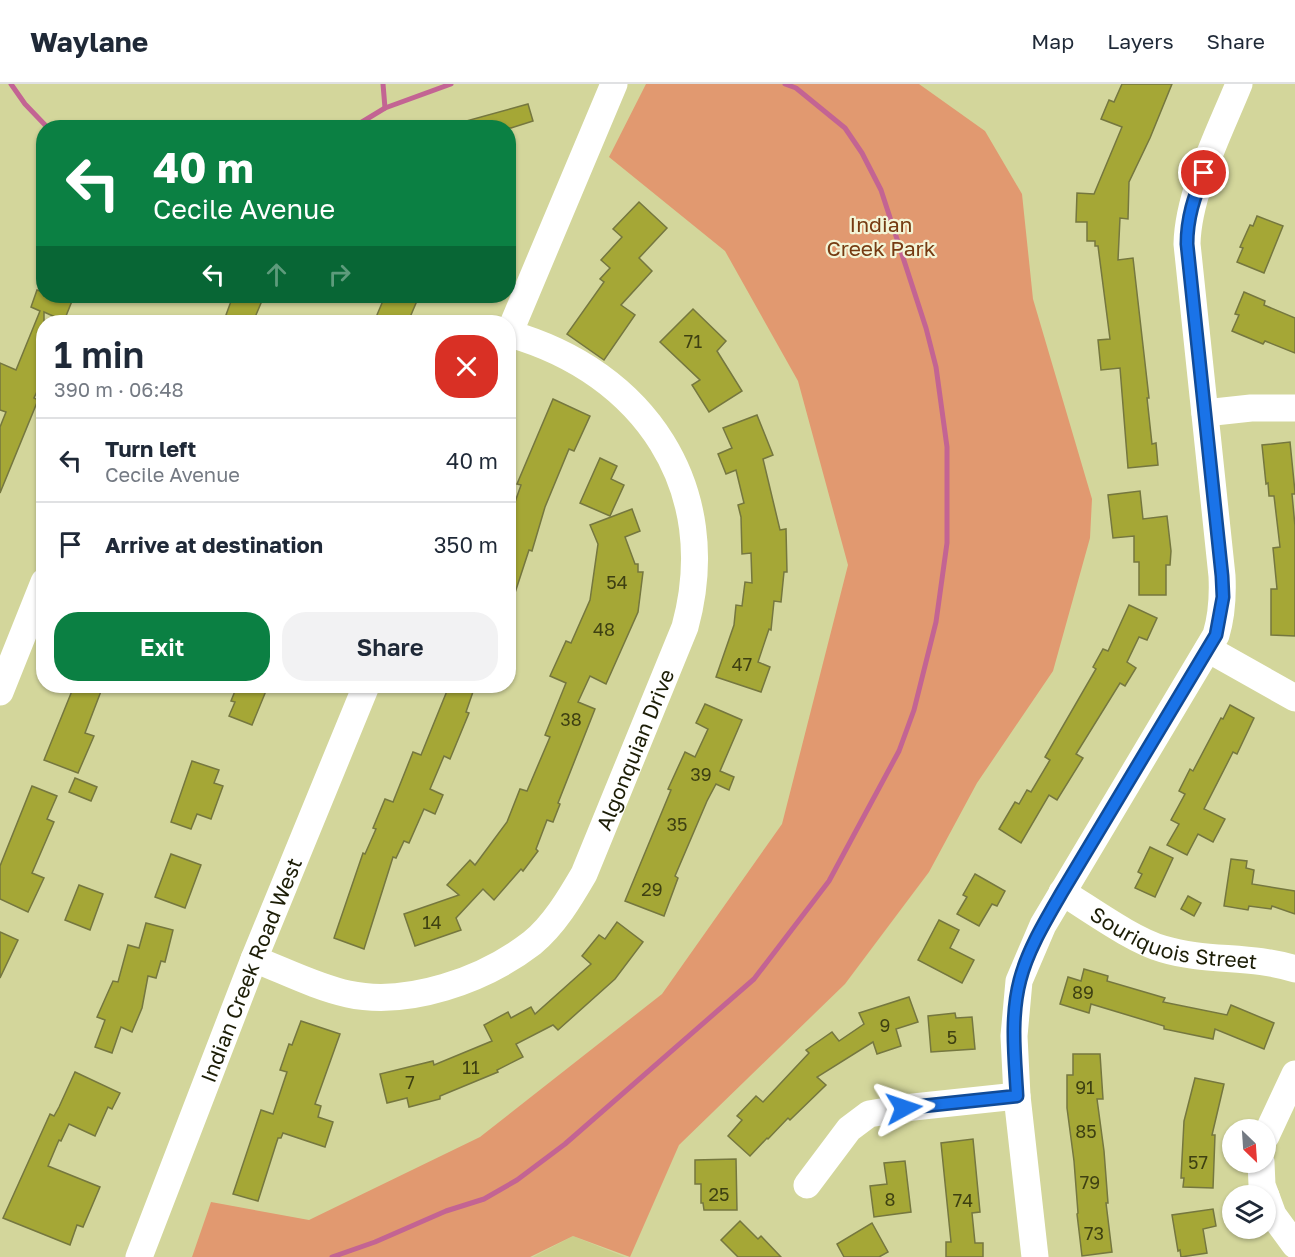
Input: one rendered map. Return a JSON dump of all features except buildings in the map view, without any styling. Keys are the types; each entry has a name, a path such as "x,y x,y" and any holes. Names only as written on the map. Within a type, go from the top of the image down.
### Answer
{"street":[{"path":"516,318 614,84"},
{"path":"1035,1257 1017,1096 1014,1036 1019,981 1043,925 1216,635 1223,597 1187,226 1196,193 1239,84"},
{"name":"Algonquian Drive","path":"254,959 334,991 369,997 423,992 457,984 490,968 532,942 550,924 584,874 686,627 694,585 694,531 680,480 660,439 626,396 597,374 555,350 533,340 516,336"},
{"path":"1205,413 1251,408 1295,408"},
{"path":"0,692 36,602"},
{"path":"1208,649 1295,698"},
{"name":"Indian Creek Road West","path":"139,1257 254,959 363,693"},
{"name":"Souriquois Street","path":"1062,892 1146,943 1161,949 1202,957 1259,961 1295,969"},
{"path":"1274,1119 1295,1074"},
{"path":"807,1185 849,1129 869,1114 1017,1096"},
{"path":"1276,1219 1295,1245"}],"shaded area":[{"path":"573,1236 625,1257 533,1257"}],"green space":[{"name":"Indian Creek Park","path":"646,84 919,84 985,131 1022,194 1033,299 1092,499 1090,538 1053,671 977,783 929,872 845,984 679,1145 630,1257 573,1236 530,1257 192,1257 211,1202 309,1220 480,1137 662,994 782,824 848,565 798,381 725,251 609,157"}],"waterway":[{"path":"11,84 40,120"},
{"path":"383,84 385,108"},
{"path":"365,120 385,108 451,84"},
{"path":"332,1257 375,1242 446,1211 484,1199 517,1180 565,1144 754,979 829,881 899,751 914,710 936,622 947,543 947,447 936,367 926,328 881,190 862,153 845,128 796,88 785,84"}],"route":[{"path":"904,1108 1017,1096 1014,1036 1016,1004 1019,981 1026,961 1062,892 1216,635 1221,618 1222,576 1187,244 1190,208 1204,173"}]}
